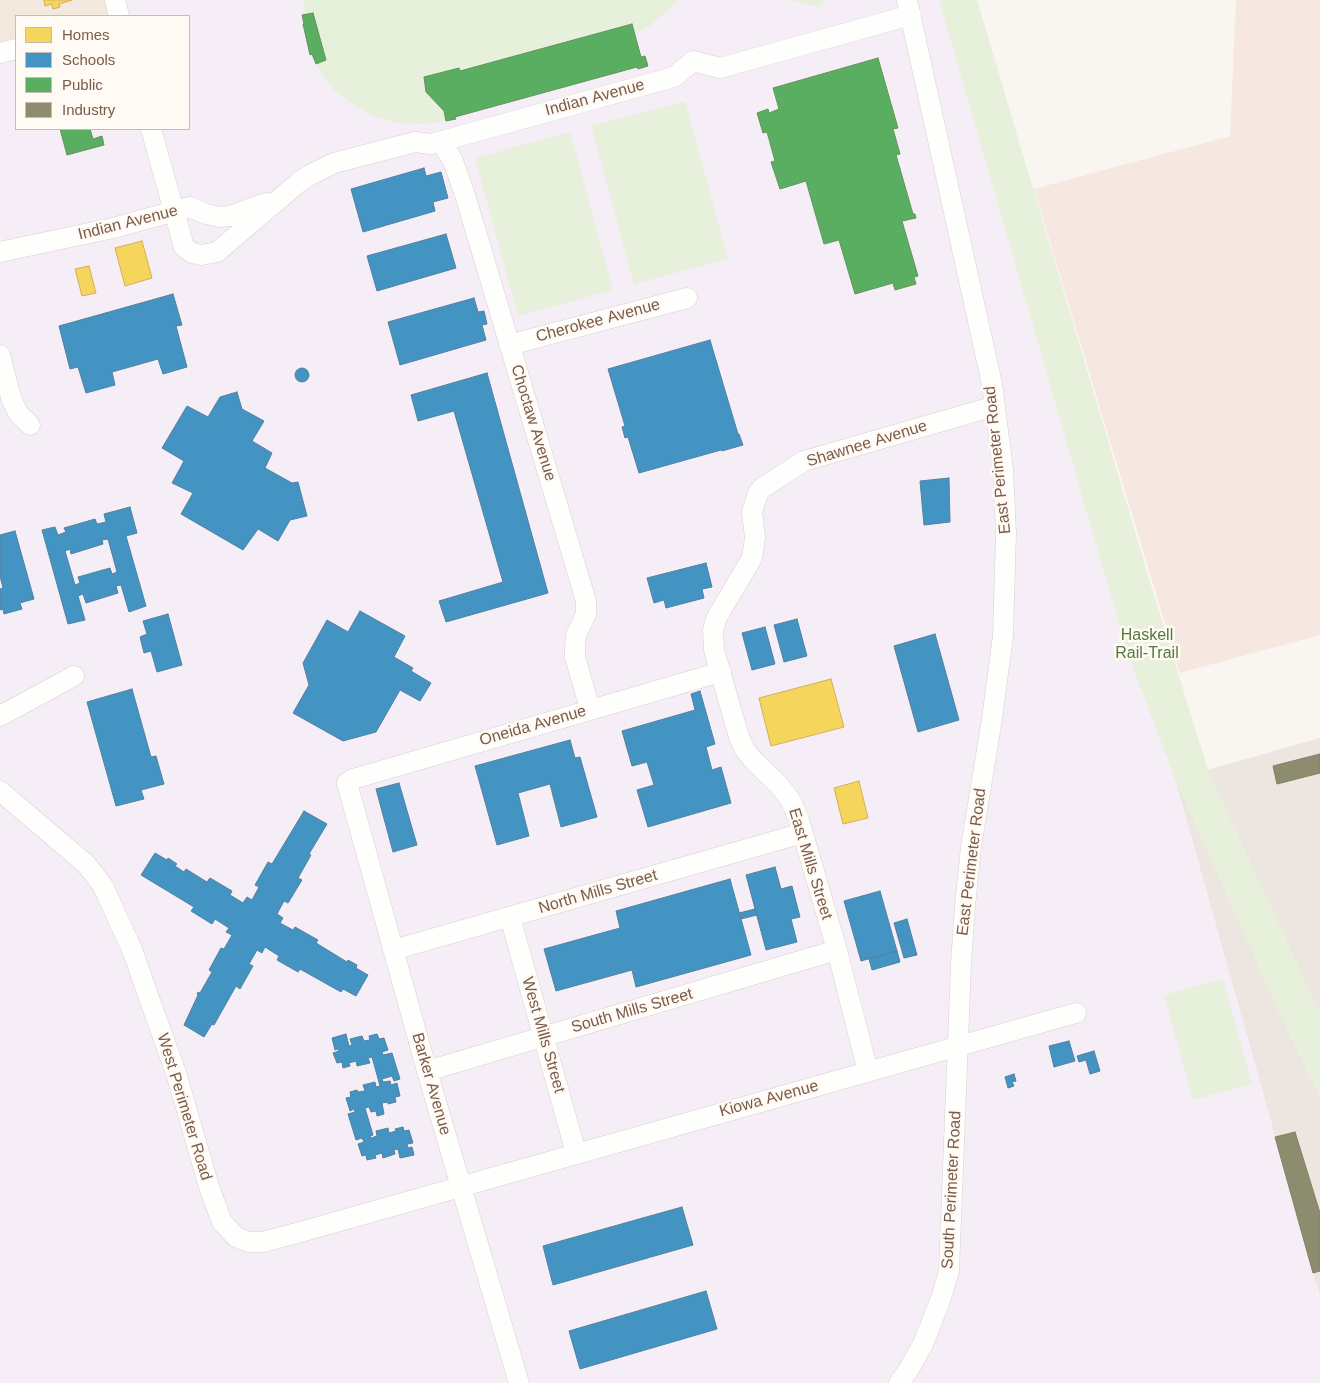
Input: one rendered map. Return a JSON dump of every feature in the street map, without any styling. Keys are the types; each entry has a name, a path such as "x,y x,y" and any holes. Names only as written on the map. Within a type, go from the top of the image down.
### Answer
{"street":[{"path":"115,0 119,15"},
{"name":"Indian Avenue","path":"174,211 184,247 192,253 202,256 217,252 308,176 334,163 415,142 431,144 674,76 693,61 720,68 909,8"},
{"name":"East Perimeter Road","path":"909,8 983,339 995,406 1003,469 1006,533 1003,636 970,857 961,964 958,1047"},
{"path":"0,53 15,49"},
{"path":"151,130 174,211"},
{"name":"Choctaw Avenue","path":"441,141 453,161 464,195 586,600 586,614 576,635 575,656 590,709"},
{"name":"Indian Avenue","path":"0,252 113,228 190,207 206,214 220,217 230,216 256,208 282,196"},
{"name":"Cherokee Avenue","path":"509,345 687,298"},
{"path":"0,355 12,401 19,414 30,425"},
{"name":"Shawnee Avenue","path":"721,672 714,650 713,630 717,617 752,558 756,538 752,512 758,493 762,488 804,461 995,406"},
{"name":"Oneida Avenue","path":"347,783 352,779 721,672"},
{"name":"East Mills Street","path":"721,672 739,737 745,750 779,785 791,802 803,833 837,950 868,1072"},
{"path":"0,716 74,676"},
{"name":"Barker Avenue","path":"347,783 427,1071 519,1383"},
{"name":"West Perimeter Road","path":"0,791 86,864 103,886 133,952 176,1074 210,1190 222,1222 231,1232 242,1240 256,1243 263,1242 462,1186"},
{"name":"North Mills Street","path":"393,950 803,833"},
{"name":"West Mills Street","path":"510,917 576,1154"},
{"name":"South Mills Street","path":"427,1071 837,950"},
{"name":"Kiowa Avenue","path":"462,1186 1076,1013"},
{"name":"South Perimeter Road","path":"899,1383 923,1344 941,1298 949,1271 958,1047"}],"shaded area":[{"path":"0,0 123,0 127,15 15,15 15,57 0,61"},
{"path":"123,0 939,0 1127,652 1175,779 1320,1297 1320,1383 0,1383 0,260 7,259 0,234 0,61 15,57 15,130 190,130 190,15 127,15"},
{"path":"1236,0 1320,0 1320,635 1180,673 1034,189 1230,136"},
{"path":"1320,738 1320,1297 1175,779 1195,776 1208,770"}],"green space":[{"path":"303,0 679,0 651,25 635,34 641,57 645,56 648,66 638,69 637,67 456,117 456,119 422,124 397,123 373,116 352,104 333,89 322,75 312,54 310,55 303,24 302,15 305,14"},
{"path":"788,0 827,0 818,7"},
{"name":"Haskell Rail-Trail","path":"939,0 977,0 1150,582 1208,770 1320,1013 1320,1097 1286,1028 1175,779 1127,652"},
{"path":"685,101 728,259 634,284 591,126"},
{"path":"570,132 613,290 518,316 475,158"},
{"path":"1223,979 1252,1084 1193,1100 1164,995"}],"building: Homes":[{"path":"44,0 72,0 59,4 60,7 53,9 52,4 45,6"},
{"path":"142,241 152,278 125,286 115,248"},
{"path":"89,266 96,293 82,296 75,269"},
{"path":"831,679 844,727 771,746 759,698"},
{"path":"859,781 868,818 843,824 834,788"}],"building: Schools":[{"path":"424,168 426,176 441,172 448,198 433,202 435,211 363,232 351,189"},
{"path":"446,234 456,268 377,291 367,256"},
{"path":"173,294 182,325 176,326 187,367 163,374 158,359 112,372 115,385 86,393 78,367 70,369 59,326"},
{"path":"474,298 478,312 484,311 487,324 482,325 486,340 400,365 388,322"},
{"path":"710,340 743,445 639,473 628,437 625,438 622,427 625,426 608,369"},
{"path":"299,368 305,368 309,375 305,382 299,382 295,378 295,372"},
{"path":"487,373 548,593 446,622 439,601 503,582 454,411 418,421 411,395"},
{"path":"237,392 242,409 264,421 252,441 272,453 265,468 292,483 298,482 307,516 290,520 278,541 258,529 243,550 181,514 193,493 172,483 184,461 162,448 187,406 208,417 220,397"},
{"path":"949,478 950,522 924,525 920,481"},
{"path":"130,507 137,533 126,536 146,606 129,612 121,585 116,586 118,593 86,603 83,594 78,596 85,620 68,624 42,530 55,527 58,535 66,532 64,528 95,519 97,524 106,522 104,514","holes":["108,539 117,572 112,574 110,568 78,577 80,583 75,585 65,551 70,549 71,554 103,544 102,540"]},
{"path":"15,531 34,599 20,603 22,609 4,614 3,609 0,610 0,589 3,588 0,576 0,535"},
{"path":"706,563 712,587 702,589 704,598 666,608 664,600 654,603 647,578"},
{"path":"360,611 405,636 394,657 413,668 411,671 431,683 420,701 400,690 376,732 343,741 293,713 309,685 303,663 327,620 348,632"},
{"path":"168,614 182,665 157,672 151,651 144,653 140,637 147,634 143,621"},
{"path":"797,619 807,656 784,662 774,625"},
{"path":"765,627 775,664 752,670 742,633"},
{"path":"935,634 959,720 918,732 894,646"},
{"path":"132,689 151,757 156,756 164,784 141,790 144,799 116,806 87,702"},
{"path":"700,691 715,744 706,747 712,770 721,767 731,803 648,827 637,790 654,785 647,762 632,766 622,731 695,710 691,694"},
{"path":"570,740 575,758 580,757 597,817 561,827 550,784 518,793 529,836 497,845 475,766"},
{"path":"399,783 417,845 393,852 376,789"},
{"path":"304,811 327,824 309,854 311,855 298,878 302,880 288,903 284,901 277,914 283,918 280,923 293,930 295,927 318,940 316,943 347,962 348,960 357,965 356,968 368,975 356,996 343,989 341,992 300,969 298,972 277,960 279,956 265,947 262,953 257,950 249,964 253,966 240,989 236,986 214,1025 212,1024 204,1037 184,1025 198,992 200,993 212,972 209,970 221,948 224,949 232,935 226,932 229,928 215,919 212,924 191,911 194,907 141,875 155,853 167,860 168,858 184,872 186,869 207,882 210,878 232,891 230,895 243,903 247,897 252,900 259,887 255,885 268,862 272,864"},
{"path":"775,867 781,889 792,886 800,917 791,919 797,942 766,950 746,875"},
{"path":"730,879 751,955 636,987 632,970 556,991 544,949 620,928 616,911"},
{"path":"880,891 897,951 861,961 844,901"},
{"path":"755,909 757,915 741,919 739,913"},
{"path":"907,919 917,955 904,958 894,923"},
{"path":"897,951 900,962 872,970 869,959"},
{"path":"346,1034 349,1046 352,1045 350,1039 362,1036 364,1041 370,1040 369,1036 377,1034 379,1039 384,1038 388,1050 382,1052 383,1055 392,1053 400,1079 394,1081 392,1076 382,1079 383,1082 390,1081 391,1085 397,1083 400,1096 395,1097 396,1102 382,1103 384,1114 377,1116 376,1111 371,1112 369,1107 365,1108 373,1135 370,1136 371,1138 377,1136 376,1131 388,1128 389,1133 403,1127 404,1131 409,1130 413,1143 407,1144 408,1148 412,1147 414,1155 400,1158 398,1149 394,1150 395,1154 383,1158 382,1153 375,1155 376,1158 367,1160 366,1155 362,1156 358,1144 364,1142 362,1138 356,1140 348,1114 355,1112 354,1109 350,1111 346,1098 351,1097 350,1092 357,1090 358,1092 365,1091 363,1085 375,1082 376,1087 380,1086 372,1057 368,1058 370,1063 357,1066 356,1061 349,1063 350,1066 343,1068 342,1062 337,1063 333,1053 339,1051 338,1049 335,1050 332,1038"},
{"path":"1069,1041 1075,1061 1054,1067 1049,1046"},
{"path":"1094,1051 1100,1071 1090,1074 1086,1060 1079,1062 1077,1056"},
{"path":"1014,1074 1016,1081 1012,1082 1014,1086 1008,1088 1005,1077"},
{"path":"682,1207 693,1245 553,1285 543,1246"},
{"path":"706,1291 717,1329 580,1369 569,1331"}],"building: Public":[{"path":"313,13 326,60 316,64 312,54 310,55 302,15"},
{"path":"632,24 641,57 645,56 648,66 638,69 637,67 446,121 444,111 426,92 424,77 459,68 460,71"},
{"path":"878,58 898,128 893,129 900,154 896,155 913,214 915,214 916,218 902,221 918,276 914,277 916,284 895,290 893,283 855,294 839,240 824,244 806,181 780,189 771,162 775,161 767,132 763,133 757,113 768,109 769,113 779,109 773,88"},
{"path":"60,130 90,130 93,139 102,136 104,145 67,155"}],"building: Industry":[{"path":"1320,754 1320,773 1277,784 1273,766"},
{"path":"1295,1132 1320,1213 1320,1271 1313,1273 1275,1137"}]}
